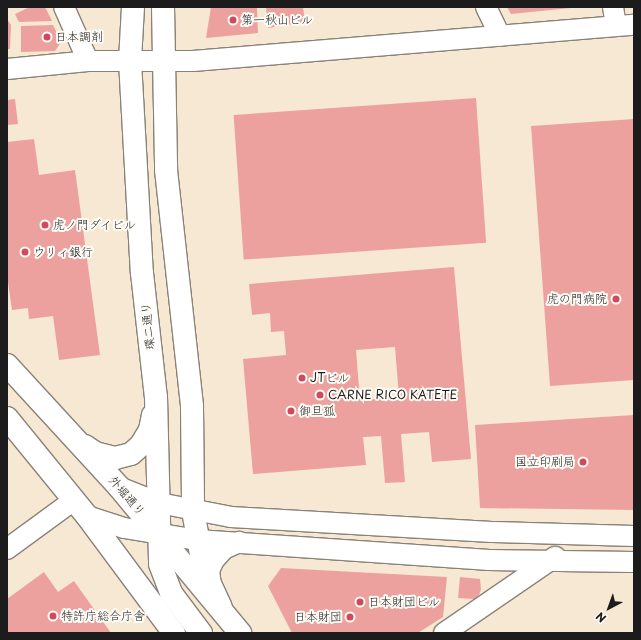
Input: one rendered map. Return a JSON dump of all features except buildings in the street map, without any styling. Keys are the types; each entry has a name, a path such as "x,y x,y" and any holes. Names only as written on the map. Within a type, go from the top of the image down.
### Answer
{"main road":[{"name":"環二通り","path":"133,7 130,62 142,273 156,397 161,535 160,564 164,580 201,633"},
{"path":"163,7 166,170 192,407 193,511 197,540 211,585 221,607"},
{"name":"外堀通り","path":"7,365 119,486 221,607 240,633"},
{"path":"77,441 96,453 115,458 131,454 141,445 150,430 156,397"},
{"path":"7,418 80,508 174,633"}],"street":[{"path":"64,7 91,62"},
{"path":"486,7 500,36"},
{"path":"7,70 91,62 164,61 625,26 613,7"},
{"path":"119,486 159,503 193,511 230,517 580,535 634,536"},
{"path":"7,549 80,508 124,528 197,540 489,560 634,562"},
{"path":"445,633 552,560 580,535"},
{"path":"211,585 209,571 214,560 224,549 239,542"}],"place":[{"name":"第一秋山ビル","path":"233,20"},
{"name":"日本調剤","path":"47,37"},
{"name":"虎ノ門ダイビル","path":"45,225"},
{"name":"ウリィ銀行","path":"25,252"},
{"name":"虎の門病院","path":"616,299"},
{"name":"JTビル","path":"302,378"},
{"name":"CARNE RICO KATETE","path":"320,395"},
{"name":"御旦孤","path":"291,411"},
{"name":"国立印刷局","path":"583,462"},
{"name":"日本財団ビル","path":"360,602"},
{"name":"特許庁総合庁舎","path":"53,616"},
{"name":"日本財団","path":"350,617"}]}
